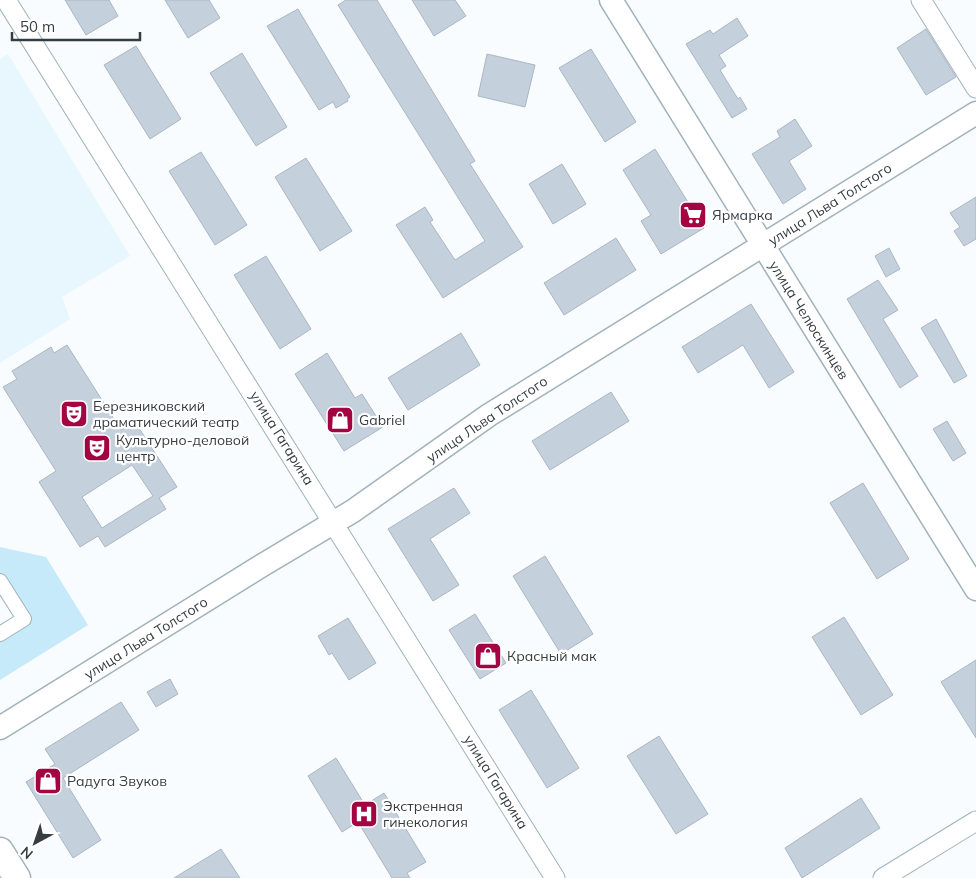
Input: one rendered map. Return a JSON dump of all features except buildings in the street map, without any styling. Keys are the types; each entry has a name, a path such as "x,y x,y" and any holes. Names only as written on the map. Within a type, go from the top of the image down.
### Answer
{"main road":[{"path":"0,851 16,878"}],"street":[{"name":"улица Гагарина","path":"6,0 555,878"},
{"name":"улица Челюскинцев","path":"611,0 976,589"},
{"path":"922,0 976,88"},
{"name":"улица Льва Толстого","path":"0,728 353,511 489,414 976,113"},
{"path":"0,581 24,619 0,634"},
{"path":"883,878 976,820"}],"shaded area":[{"path":"8,54 130,256 62,297 70,319 0,363 0,59"},
{"path":"0,547 46,557 88,625 0,680 0,634 24,619 0,581"}],"place":[{"name":"Ярмарка","path":"693,215"},
{"name":"Березниковский драматический театр","path":"74,414"},
{"name":"Gabriel","path":"340,420"},
{"name":"Культурно-деловой центр","path":"97,448"},
{"name":"Красный мак","path":"488,656"},
{"name":"Радуга Звуков","path":"48,781"},
{"name":"Экстренная гинекология","path":"364,814"}]}
